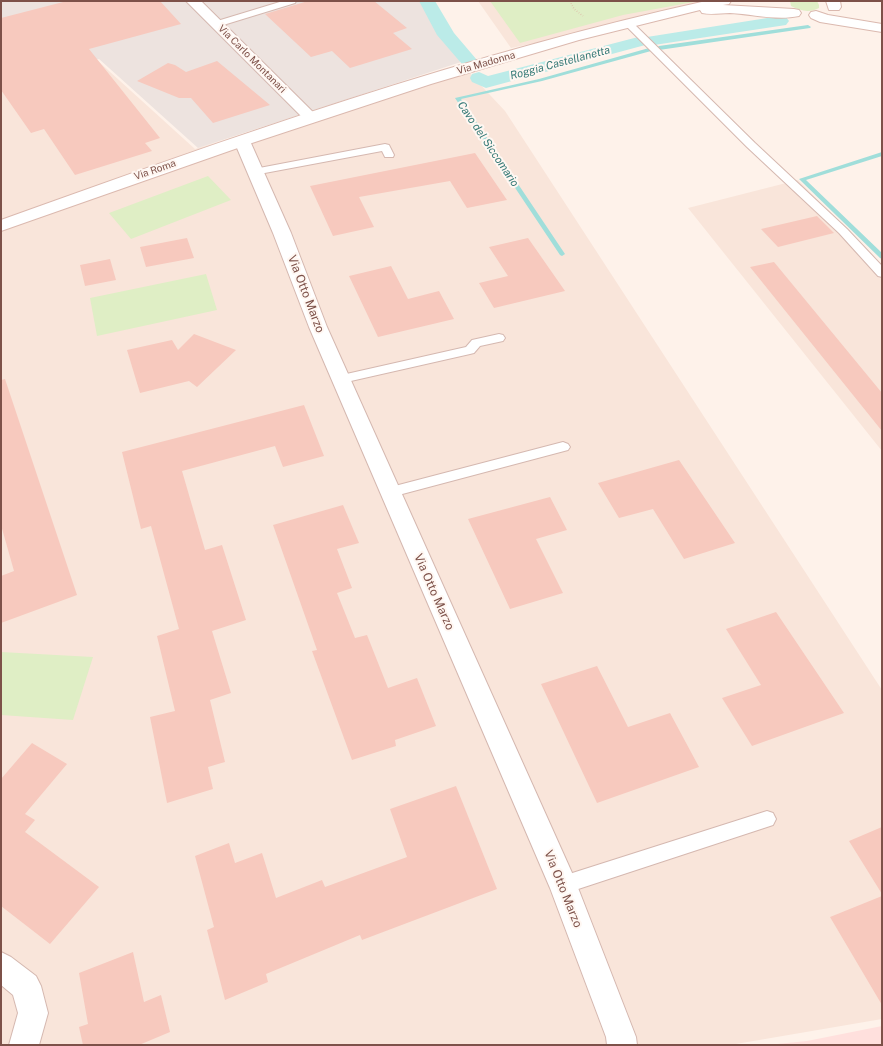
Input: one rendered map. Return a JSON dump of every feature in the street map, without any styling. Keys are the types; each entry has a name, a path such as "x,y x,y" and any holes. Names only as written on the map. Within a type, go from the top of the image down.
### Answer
{"street":[{"name":"Via Carlo Montanari","path":"193,1 311,118"},
{"path":"663,14 724,1"},
{"path":"779,1 782,6 794,13"},
{"path":"816,16 831,11 834,4 855,18 881,28"},
{"path":"663,14 718,9 794,13 881,28"},
{"name":"Via Madonna","path":"311,118 425,80 601,29 663,14"},
{"name":"Via Roma","path":"1,226 124,181 311,118"},
{"name":"Via Otto Marzo","path":"242,141 254,172 282,233 318,327 563,885 621,1037 622,1045"},
{"path":"1,967 26,986 33,1013 24,1045"}],"lane":[{"path":"217,24 292,1"},
{"path":"628,23 752,145 843,231 882,273"},
{"path":"254,172 385,147 390,155"},
{"path":"342,380 470,350 476,343 499,338"},
{"path":"391,492 563,447"},
{"path":"563,885 767,819"}],"shaded area":[{"path":"1,1 424,1 461,62 198,148 99,59 1,86"},
{"path":"478,1 737,1 511,48"},
{"path":"98,61 195,149 462,65 505,111 882,690 882,1019 730,1045 1,1045 1,88"},
{"path":"798,180 882,265 882,451 688,208"},
{"path":"882,1026 882,1045 767,1045 807,1041"}],"green space":[{"path":"490,1 699,1 623,15 520,43"},
{"path":"790,1 817,1 819,8 809,11 801,10 791,6"},
{"path":"208,176 231,200 131,239 109,213"},
{"path":"206,274 217,310 97,336 90,298"},
{"path":"1,652 93,657 73,720 1,715"}],"building":[{"path":"67,1 160,1 181,24 89,49 160,138 145,143 152,151 75,175 44,129 31,133 1,90 1,18"},
{"path":"308,1 374,1 407,28 393,33 412,49 350,68 332,51 311,57 265,14"},
{"path":"217,61 270,105 213,123 191,98 179,98 137,81 168,63 175,65 186,72"},
{"path":"475,153 507,200 467,208 450,181 359,197 374,227 333,236 310,186"},
{"path":"817,216 834,233 778,247 761,229"},
{"path":"187,238 194,258 146,267 140,247"},
{"path":"528,238 565,291 494,308 479,283 508,276 489,247"},
{"path":"110,259 116,280 85,286 80,265"},
{"path":"774,262 882,393 882,431 750,267"},
{"path":"391,266 408,299 439,291 454,319 378,337 349,276"},
{"path":"194,334 236,350 197,387 189,381 140,393 127,350 172,340 178,350"},
{"path":"5,379 77,595 1,623 1,576 14,571 1,525 1,380"},
{"path":"304,405 324,456 283,467 275,446 182,471 205,550 222,545 246,620 212,631 231,693 210,700 225,762 208,767 213,789 167,803 150,717 175,711 157,636 179,629 151,526 141,529 122,452"},
{"path":"679,460 735,543 684,559 653,509 619,518 598,483"},
{"path":"550,497 567,530 536,539 563,593 510,609 468,519"},
{"path":"343,505 359,543 337,549 352,588 337,593 355,638 367,635 388,688 417,678 436,726 395,740 396,746 352,760 312,651 317,650 273,525"},
{"path":"776,612 844,713 752,746 722,698 761,685 726,629"},
{"path":"597,666 628,727 670,713 699,767 597,803 541,684"},
{"path":"32,743 67,764 25,814 35,820 25,832 99,887 50,944 1,906 1,779"},
{"path":"456,786 497,889 362,940 360,935 266,974 268,982 225,1000 207,930 214,927 195,856 229,843 235,863 262,853 276,898 322,880 325,887 407,857 390,809"},
{"path":"882,827 882,894 849,841"},
{"path":"882,896 882,1005 830,917"},
{"path":"133,952 144,1002 161,995 170,1032 139,1045 83,1045 79,1027 88,1024 79,973"}],"waterway":[{"name":"Roggia Castellanetta","path":"427,1 446,35 468,60"},
{"name":"Roggia Castellanetta","path":"654,40 780,21"},
{"name":"Cavo del Siccomario","path":"659,48 808,27"},
{"name":"Roggia Castellanetta","path":"479,78 486,82 642,41"},
{"name":"Cavo del Siccomario","path":"562,254 458,98 540,80 649,50"},
{"name":"Cavo del Siccomario","path":"882,154 802,179 882,257"}]}
